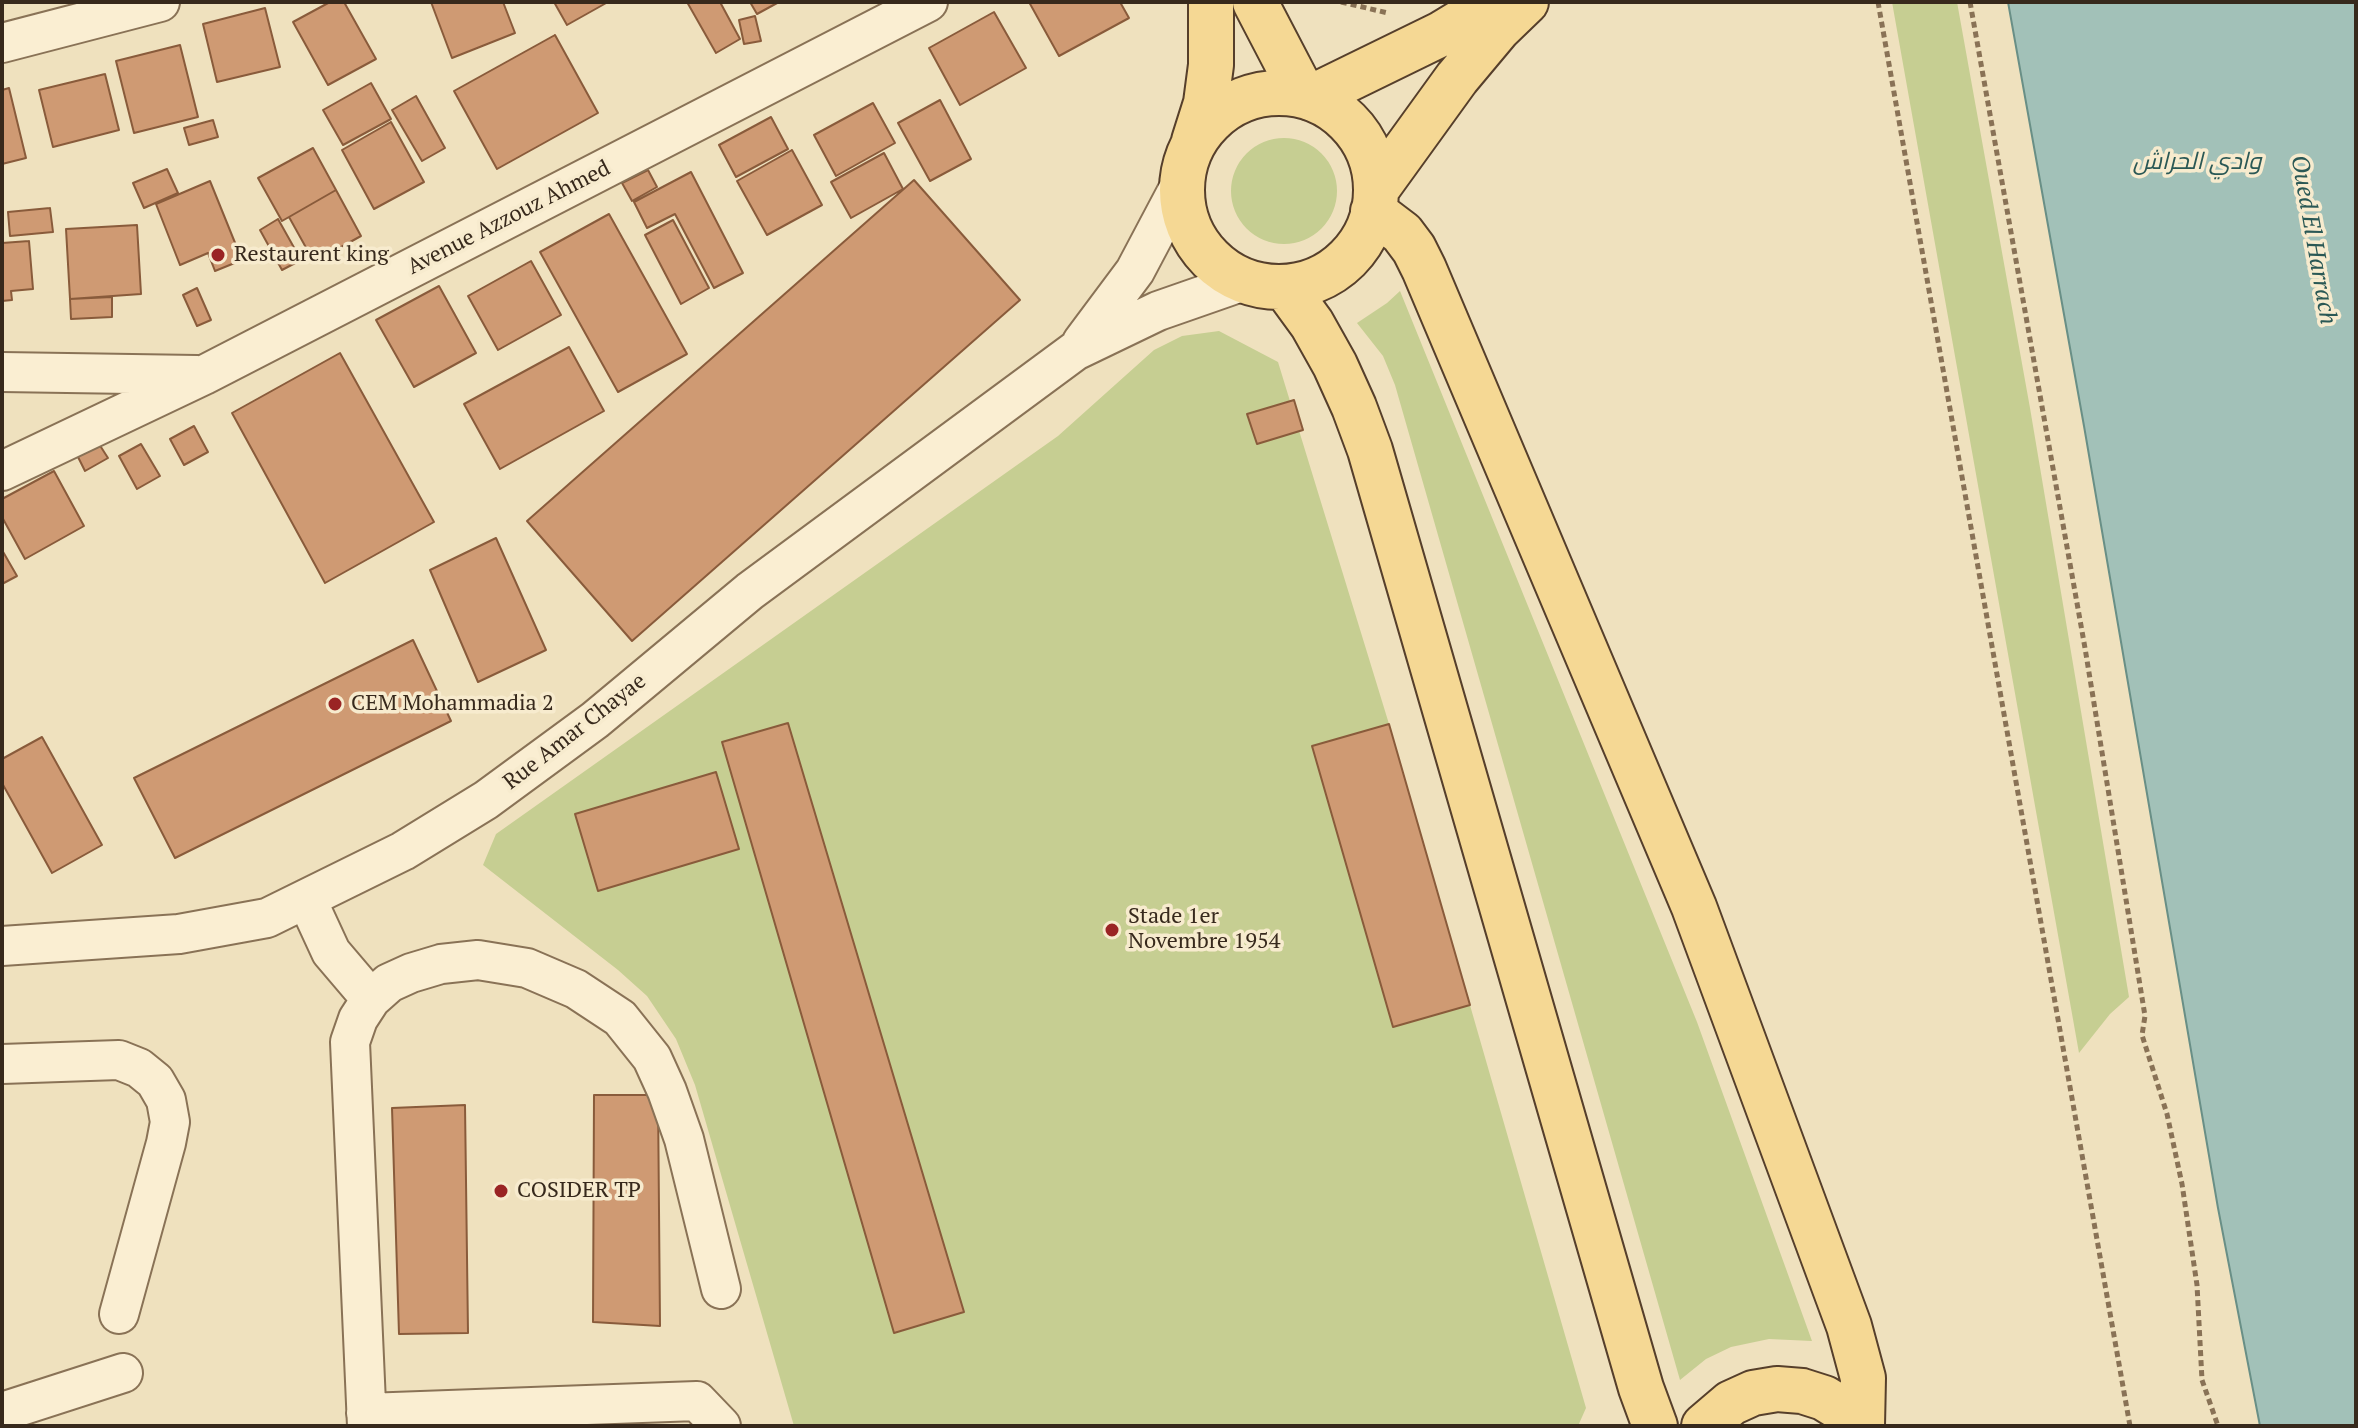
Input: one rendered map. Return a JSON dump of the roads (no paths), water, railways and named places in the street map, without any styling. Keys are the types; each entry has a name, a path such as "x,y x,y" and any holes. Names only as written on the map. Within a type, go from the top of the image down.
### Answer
{"main road":[{"path":"1211,2 1211,65 1206,103 1181,184 1187,225 1197,243 1218,266 1265,284 1312,324 1354,407 1370,450 1641,1388 1655,1426"},
{"path":"1255,2 1307,97"},
{"path":"1307,97 1441,34 1494,2"},
{"path":"1265,284 1325,276 1356,248 1367,230 1375,200 1457,78 1498,29 1526,2"},
{"path":"1194,143 1206,126 1240,101 1282,93 1307,97 1328,106 1345,118 1358,133 1371,160 1375,200 1414,249 1424,269 1694,907 1844,1312 1863,1378 1861,1426"},
{"path":"1704,1426 1731,1403 1753,1393 1777,1389 1802,1391 1824,1398 1861,1426"}],"street":[{"path":"2,43 160,2"},
{"name":"Avenue Azzouz Ahmed","path":"2,471 204,375 928,2"},
{"name":"Rue Amar Chayae","path":"1075,351 1135,271 1181,184"},
{"name":"Rue Amar Chayae","path":"2,946 179,934 267,918 403,851 486,800 595,720 750,591 1075,351 1158,311 1265,284"},
{"path":"2,372 204,375"},
{"path":"307,900 331,952 371,999"},
{"path":"721,1289 684,1139 667,1091 652,1058 620,1018 576,989 527,968 478,960 441,964 411,973 389,983 371,999 358,1019 350,1042 366,1419 697,1401 721,1426"},
{"path":"2,1064 119,1060 139,1068 155,1081 166,1100 170,1122 166,1143 119,1314"},
{"path":"2,1412 123,1373"}],"water":[{"name":"وادي الحراش","path":"2008,2 2356,2 2356,1426 2260,1426 2218,1208"}],"place":[{"name":"Restaurent king","path":"218,255"},
{"name":"CEM Mohammadia 2","path":"335,704"},
{"name":"Stade 1er Novembre 1954","path":"1112,930"},
{"name":"COSIDER TP","path":"501,1191"}],"water label":[{"name":"Oued El Harrach","path":"2313,240"}]}
